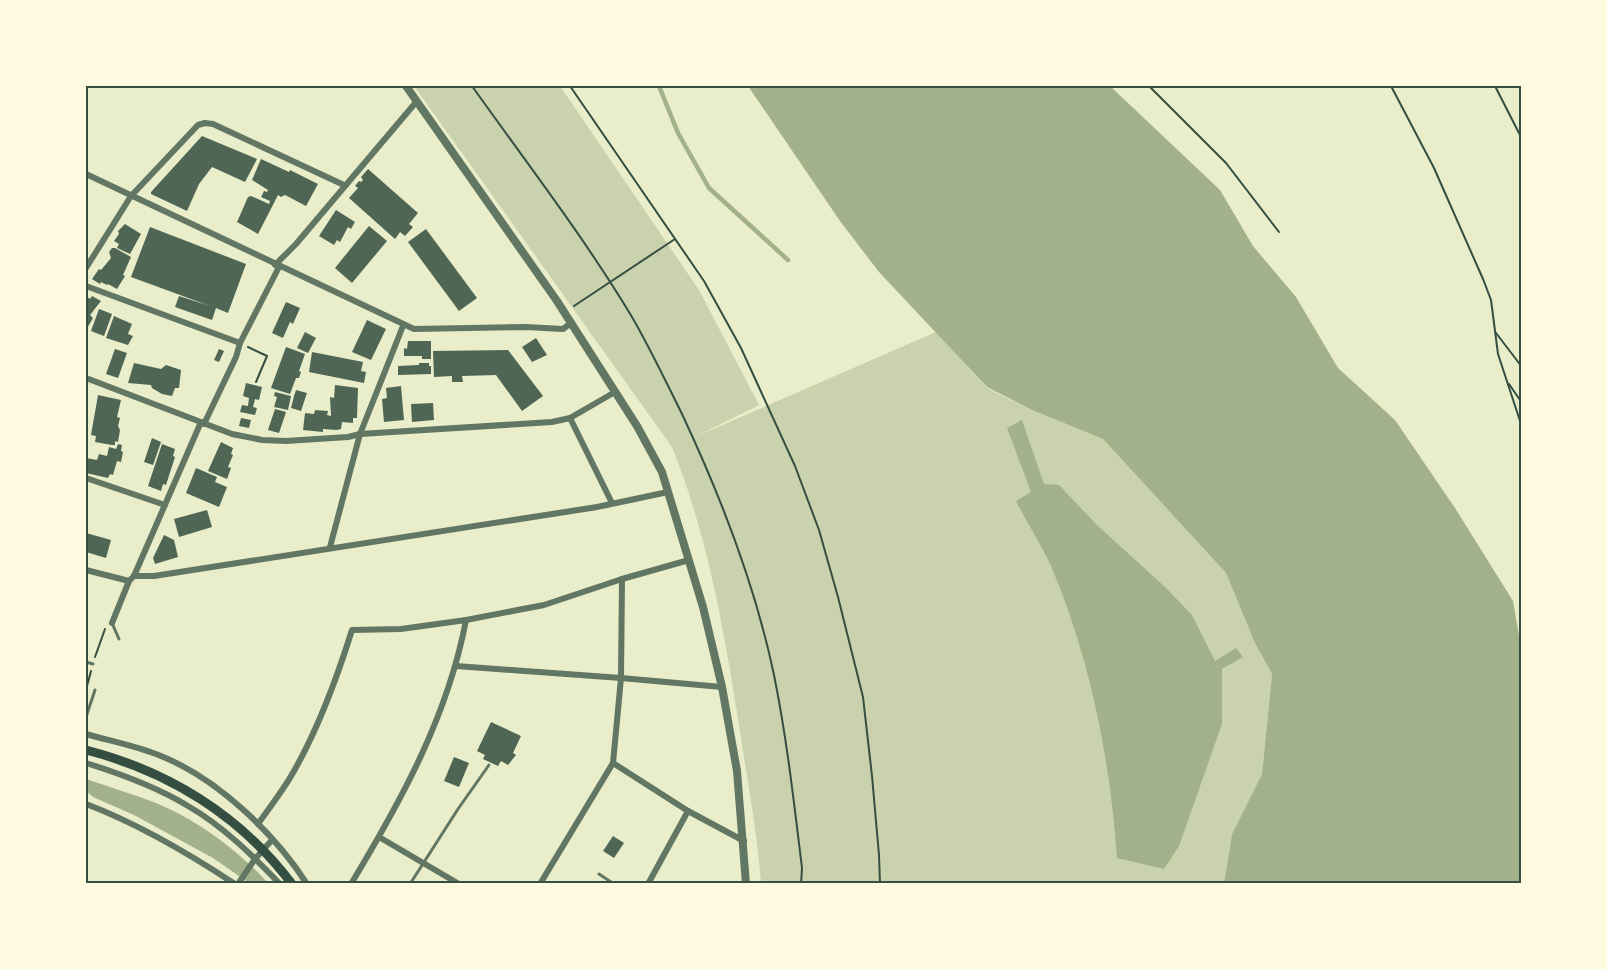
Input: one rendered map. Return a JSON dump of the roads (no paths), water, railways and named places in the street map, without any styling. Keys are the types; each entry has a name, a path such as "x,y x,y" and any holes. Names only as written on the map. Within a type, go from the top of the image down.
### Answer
{"main road":[{"path":"86,750 163,778 192,792 217,808 256,842 292,884"}],"street":[{"path":"406,86 571,323 651,450 662,472 703,607 722,687 737,771 746,884"},
{"path":"112,623 277,266 417,101"},
{"path":"86,268 131,196 198,125 213,124 344,185"},
{"path":"86,174 403,326 414,329 526,327 563,329 571,323"},
{"path":"86,286 240,344"},
{"path":"330,548 360,434 403,326"},
{"path":"86,378 232,434 262,440 306,440 360,434 552,422 570,417 615,392"},
{"path":"570,417 612,503"},
{"path":"86,478 165,505"},
{"path":"86,570 132,578 154,576 436,533 668,492"},
{"path":"258,824 303,754 327,702 352,630 400,629 466,620 544,605 621,579 689,560"},
{"path":"540,884 613,763 621,678 621,579"},
{"path":"351,884 411,780 456,666 466,620"},
{"path":"456,666 722,687"},
{"path":"86,735 160,756 211,783 258,824 297,868 307,884"},
{"path":"613,763 688,811 744,841"},
{"path":"86,764 157,789 189,806 220,827 280,884"},
{"path":"86,804 106,811 170,843 237,884 255,858 272,840"},
{"path":"648,884 688,811"},
{"path":"379,837 459,884"}],"lane":[{"path":"112,623 119,639"},
{"path":"86,663 93,664"},
{"path":"86,717 95,690"},
{"path":"410,884 489,765"},
{"path":"599,874 614,884"}],"waterway":[{"path":"659,86 678,133 709,188 788,260"}]}
